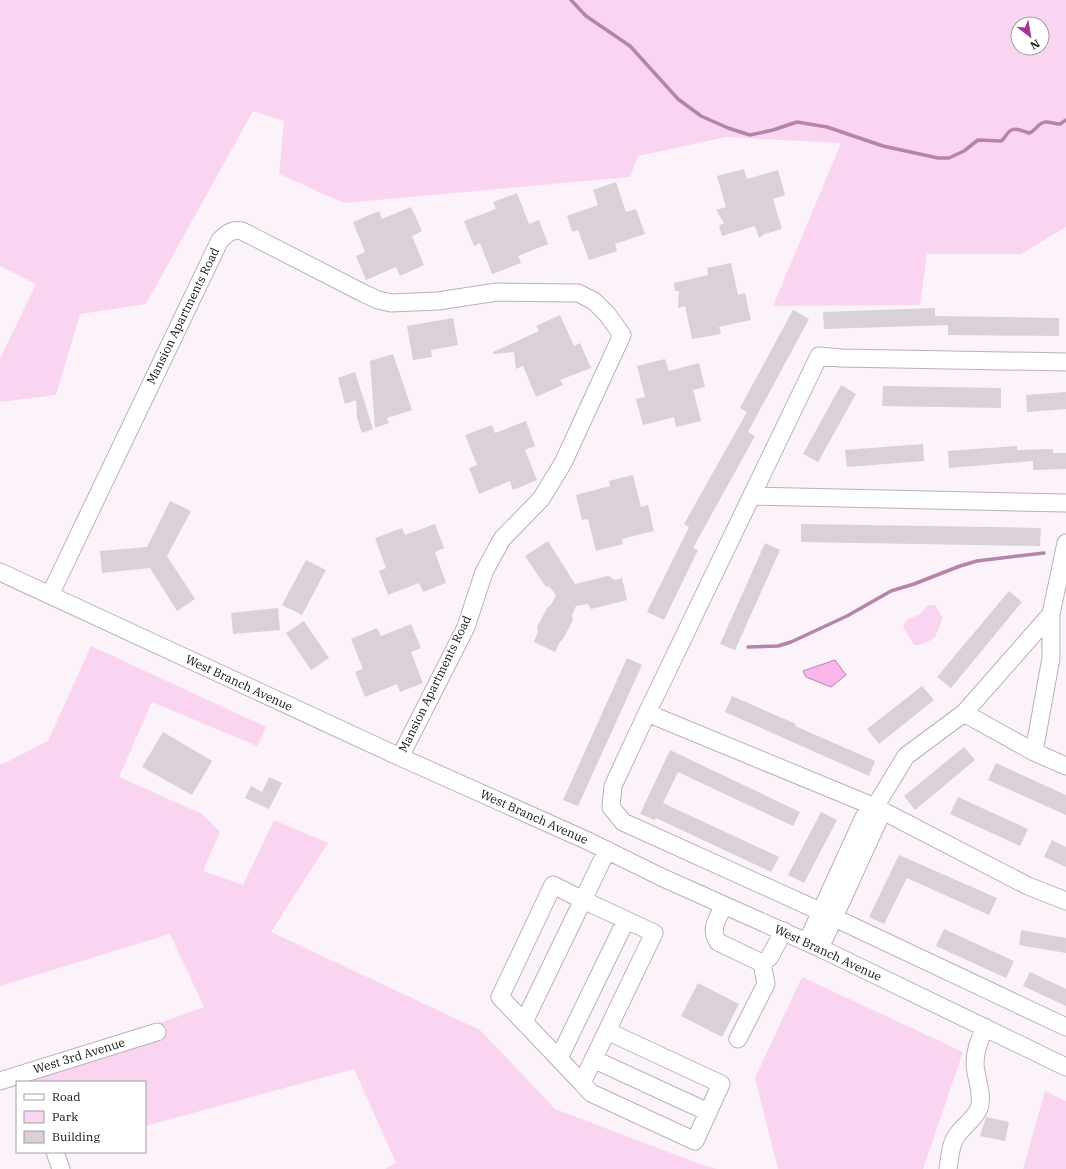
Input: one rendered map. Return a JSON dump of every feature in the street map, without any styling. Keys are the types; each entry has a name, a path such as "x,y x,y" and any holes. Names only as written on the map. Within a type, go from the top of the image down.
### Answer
{"street":[{"name":"Mansion Apartments Road","path":"50,595 220,240 229,232 236,230 242,232 363,293 378,300 391,303 438,301 497,292 578,293 594,301 607,314 622,335 563,463 541,499 502,539 484,572 466,628 400,757"},
{"path":"1066,362 841,358 820,356 613,786 611,808 623,822 827,915 1066,1027"},
{"path":"752,496 1066,503"},
{"path":"1034,752 1051,658 1051,614 1066,544"},
{"name":"West Branch Avenue","path":"0,572 400,757 607,850 660,877 784,931 1066,1067"},
{"path":"813,945 827,915 878,821 874,807 906,756 964,713 1051,614"},
{"path":"647,713 874,807 1028,886 1066,901"},
{"path":"964,713 1034,752 1066,766"},
{"path":"524,1022 607,850"},
{"path":"582,1083 654,933 553,886 500,997 591,1093 695,1141 721,1084 607,1031"},
{"path":"724,905 713,927 714,935 718,942 762,963"},
{"path":"559,1058 626,920"},
{"path":"762,963 769,958 784,931"},
{"path":"738,1039 766,984 762,963"},
{"path":"948,1169 952,1145 957,1134 971,1120 979,1109 980,1097 976,1072 976,1053 984,1027"},
{"name":"West 3rd Avenue","path":"0,1081 32,1077 158,1032"},
{"path":"593,1059 708,1112"},
{"path":"56,1153 61,1169"}],"green space":[{"path":"0,0 1066,0 1066,227 1021,254 927,254 920,305 773,306 841,143 726,137 638,156 630,177 344,203 279,174 284,121 253,111 146,304 80,314 56,395 0,402 0,359 36,284 0,266"},
{"path":"929,605 935,605 943,618 933,639 922,644 914,645 903,627 909,619 922,612"},
{"path":"91,646 266,727 257,746 152,702 119,777 202,814 220,832 203,871 243,885 274,820 328,843 271,932 480,1030 555,1109 700,1164 717,1169 385,1169 396,1163 354,1069 146,1126 146,1081 29,1081 26,1071 204,1007 170,934 0,986 0,763 1,765 48,741"},
{"path":"802,977 963,1052 923,1169 778,1169 755,1078"},
{"path":"1045,1091 1066,1101 1066,1169 1023,1169"}],"shaded area":[{"path":"835,660 846,675 831,687 806,677 803,671"}],"building":[{"path":"744,169 747,179 778,170 785,195 773,199 782,229 765,234 759,238 755,226 722,236 719,226 724,223 716,210 726,207 717,176"},
{"path":"616,182 626,212 636,209 645,234 615,244 617,251 589,260 578,230 572,232 567,216 598,205 593,190"},
{"path":"517,193 529,224 539,220 548,244 518,256 521,263 492,274 480,243 474,246 464,221 496,209 493,202"},
{"path":"411,207 422,231 412,236 424,265 400,276 396,267 366,280 356,256 365,252 353,222 379,211 382,219"},
{"path":"731,263 738,295 745,293 751,320 719,327 721,334 692,339 685,306 678,308 679,291 675,291 674,283 708,275 707,268"},
{"path":"935,308 935,316 1059,318 1059,336 948,335 948,325 824,329 823,312"},
{"path":"793,310 809,319 748,432 755,436 693,548 698,550 664,620 647,612 689,527 684,524 747,412 740,408"},
{"path":"560,315 574,346 580,343 591,368 560,380 563,385 536,397 523,366 516,369 514,352 493,354 493,352 539,331 536,326"},
{"path":"453,318 458,345 431,350 432,357 413,360 407,326"},
{"path":"393,354 412,410 387,418 389,423 375,428 370,361"},
{"path":"665,359 669,371 699,363 705,387 693,390 701,421 676,427 674,417 643,425 636,399 645,397 637,366"},
{"path":"355,372 373,429 362,433 357,418 356,400 345,404 338,378"},
{"path":"841,385 856,394 818,462 803,454"},
{"path":"883,386 1001,388 1001,408 882,406"},
{"path":"1066,392 1066,409 1027,412 1026,395"},
{"path":"526,421 535,446 525,450 537,480 513,490 510,481 479,494 469,468 477,465 465,435 492,425 495,433"},
{"path":"923,444 924,461 847,467 845,450"},
{"path":"1017,446 1017,450 1053,449 1053,453 1066,453 1066,469 1033,470 1033,461 949,468 948,451"},
{"path":"633,475 641,507 648,505 654,531 622,539 623,544 596,551 588,519 582,520 576,495 610,486 609,481"},
{"path":"170,501 191,511 167,556 195,599 177,611 150,568 102,573 100,551 147,547"},
{"path":"435,524 444,548 435,552 446,583 423,592 419,583 388,595 379,571 386,568 375,538 402,528 405,535"},
{"path":"801,524 1041,528 1040,546 801,542"},
{"path":"548,541 575,584 608,576 615,580 622,578 627,600 591,609 588,604 576,606 572,615 573,620 555,652 534,642 538,632 537,627 556,595 549,586 546,587 525,556"},
{"path":"765,543 780,550 735,650 720,644"},
{"path":"306,560 326,570 302,615 282,605"},
{"path":"1009,591 1022,602 951,688 937,677"},
{"path":"278,608 280,630 233,634 231,613"},
{"path":"304,621 329,658 311,670 286,633"},
{"path":"411,624 421,648 411,652 423,683 400,692 397,684 365,697 355,672 363,669 351,639 377,628 381,636"},
{"path":"627,658 642,665 578,806 563,800"},
{"path":"922,686 934,700 879,744 867,729"},
{"path":"732,696 796,724 795,726 875,761 869,776 725,712"},
{"path":"163,732 212,761 192,795 142,767"},
{"path":"964,747 975,760 915,810 904,796"},
{"path":"670,750 800,812 793,826 678,772 663,803 779,857 771,872 656,818 655,820 640,814"},
{"path":"996,763 1066,795 1066,815 988,780"},
{"path":"269,777 282,783 269,809 245,798 251,786 262,792"},
{"path":"958,797 1028,829 1020,846 950,814"},
{"path":"821,812 837,820 804,883 788,875"},
{"path":"1052,840 1066,847 1066,867 1044,857"},
{"path":"899,855 997,898 989,915 907,878 884,924 869,917"},
{"path":"944,929 1014,961 1006,978 936,946"},
{"path":"1021,930 1066,938 1066,953 1019,945"},
{"path":"1030,972 1066,989 1066,1006 1023,986"},
{"path":"698,983 739,1004 722,1037 681,1016"},
{"path":"986,1117 1009,1122 1005,1141 980,1136"}],"waterway":[{"path":"571,0 586,16 630,46 678,99 701,116 728,128 750,135 773,130 797,122 827,127 883,146 938,158 949,158 964,151 978,140 1001,141 1009,131 1015,129 1029,133 1043,122 1060,124 1066,120"},
{"path":"748,647 778,646 791,642 847,616 891,591 914,584 960,566 977,561 1044,553"}]}
